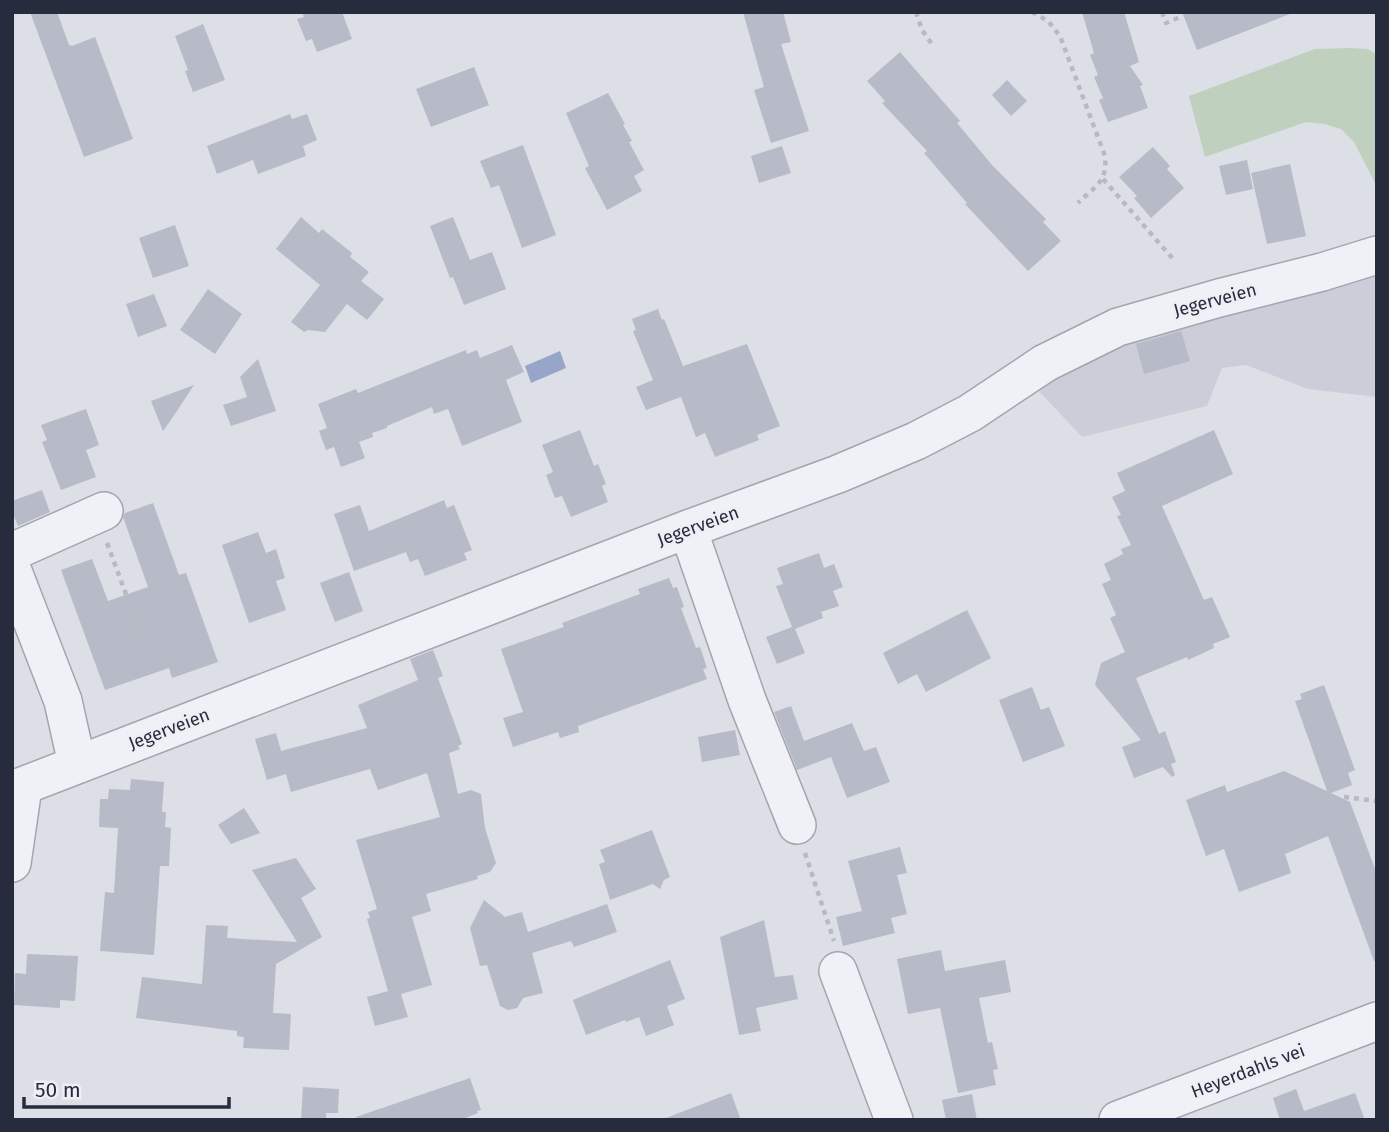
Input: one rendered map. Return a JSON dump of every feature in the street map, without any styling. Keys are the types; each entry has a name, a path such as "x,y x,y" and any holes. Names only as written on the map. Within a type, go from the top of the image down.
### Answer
{"street":[{"name":"Jegerveien","path":"18,788 688,528 838,474 916,441 970,413 1045,363 1118,327 1377,256"},
{"path":"12,552 100,513"},
{"path":"688,528 747,700 797,825"},
{"path":"12,569 63,702 77,764"},
{"path":"12,863 18,788"},
{"path":"838,971 894,1120"},
{"name":"Heyerdahls vei","path":"1118,1120 1377,1021"}],"path":[{"path":"916,12 922,30 934,47"},
{"path":"1032,12 1048,21 1060,36 1105,156 1103,179 1077,203"},
{"path":"1162,12 1166,23 1180,17"},
{"path":"1103,179 1174,260"},
{"path":"100,513 147,651"},
{"path":"1344,797 1377,801"},
{"path":"797,825 835,945 838,971"}],"shaded area":[{"path":"1377,274 1377,397 1308,389 1246,365 1222,368 1207,406 1082,437 1036,388 1089,352"}],"green space":[{"path":"1315,49 1368,49 1377,55 1377,187 1354,142 1341,129 1324,124 1306,122 1205,157 1189,96"}],"water":[{"path":"560,351 566,368 531,383 525,366"}],"building":[{"path":"30,12 57,12 69,45 95,37 133,139 84,157"},
{"path":"302,12 342,12 352,39 317,52 312,39 306,41 297,19 304,17"},
{"path":"743,12 783,12 791,42 781,44 809,131 771,143 754,90 764,87"},
{"path":"1082,12 1124,12 1139,62 1130,66 1143,85 1140,86 1148,108 1108,122 1099,100 1103,98 1094,77 1098,75 1090,55 1094,53"},
{"path":"1182,12 1289,12 1290,14 1197,50"},
{"path":"203,24 225,80 193,92 175,36"},
{"path":"900,52 960,121 957,123 992,165 1046,219 1043,222 1061,241 1028,271 965,204 967,203 924,153 927,151 882,103 885,101 867,81"},
{"path":"474,67 489,105 431,127 416,89"},
{"path":"1007,80 1027,101 1011,116 992,95"},
{"path":"608,93 625,124 623,125 632,141 629,142 644,170 634,176 642,191 607,210 585,168 589,166 566,113"},
{"path":"290,114 292,119 307,114 317,140 303,146 306,156 258,174 253,160 217,174 207,146"},
{"path":"523,145 556,235 522,248 499,185 491,188 480,161"},
{"path":"782,146 791,173 759,183 751,156"},
{"path":"1153,147 1170,166 1167,169 1184,188 1151,218 1134,198 1137,196 1119,177"},
{"path":"1247,160 1253,189 1226,195 1219,166"},
{"path":"1290,164 1306,236 1267,244 1251,173"},
{"path":"301,217 319,233 322,229 352,253 350,257 369,272 361,281 384,299 367,320 347,304 325,332 304,332 291,322 320,285 276,249"},
{"path":"453,217 470,260 492,252 506,289 464,305 453,277 450,278 430,226"},
{"path":"175,225 189,266 153,278 139,238"},
{"path":"208,289 242,314 215,354 180,330"},
{"path":"154,294 167,326 138,337 126,304"},
{"path":"658,309 683,366 747,344 780,426 757,435 759,440 715,457 705,433 696,437 681,397 646,410 636,387 653,380 633,331 636,330 632,319"},
{"path":"1181,331 1190,361 1144,374 1136,344"},
{"path":"512,345 524,372 506,380 522,422 462,446 448,409 434,414 432,407 372,433 373,437 359,442 365,458 341,467 334,447 326,450 319,431 327,428 318,404 356,389 358,393 466,350 467,354 477,350 480,358"},
{"path":"258,359 276,411 231,426 223,405 247,397 240,377"},
{"path":"194,385 175,414 163,431 151,401"},
{"path":"86,409 99,445 86,450 96,477 61,490 42,442 47,440 41,425"},
{"path":"580,430 594,466 598,464 606,484 602,486 608,502 571,517 562,496 555,498 546,475 553,472 542,445"},
{"path":"1214,430 1233,474 1162,506 1204,600 1212,597 1230,637 1188,660 1187,657 1136,678 1159,734 1165,731 1176,762 1171,764 1175,775 1172,777 1163,767 1134,778 1122,747 1141,740 1095,685 1101,663 1125,652 1110,618 1116,615 1102,584 1111,580 1104,564 1123,554 1121,549 1131,545 1117,516 1121,515 1112,497 1125,491 1117,473"},
{"path":"42,490 50,512 18,526 12,512 12,501"},
{"path":"444,500 447,508 454,505 472,550 464,553 467,560 425,576 418,559 410,562 406,552 354,571 334,514 360,505 369,531"},
{"path":"153,503 179,575 186,573 218,662 172,678 169,668 105,690 61,570 92,559 108,601 148,587 123,517 125,513"},
{"path":"258,532 266,553 276,549 285,578 276,581 286,610 249,623 222,545"},
{"path":"819,553 824,568 834,564 843,587 833,591 839,606 821,612 823,618 795,629 805,653 777,664 766,637 792,627 776,586 783,584 777,568"},
{"path":"349,572 363,611 335,622 320,583"},
{"path":"669,578 673,588 677,587 684,607 681,608 696,648 700,647 707,668 703,669 707,679 578,726 579,732 560,738 558,732 513,747 503,718 523,712 501,649 564,627 562,623 640,594 638,589"},
{"path":"967,610 991,658 926,692 917,674 898,684 883,653"},
{"path":"433,650 443,676 438,678 462,744 458,746 460,749 449,753 458,794 471,790 481,794 485,828 496,863 490,872 477,876 478,879 426,894 431,911 412,917 432,985 401,994 408,1017 375,1026 367,997 388,991 367,919 370,918 368,912 377,909 356,840 440,817 427,773 378,790 370,769 291,792 286,774 267,780 255,739 276,733 281,751 367,728 358,705 418,680 410,659"},
{"path":"1324,685 1355,770 1348,773 1352,785 1331,793 1350,802 1377,874 1377,961 1374,961 1328,836 1285,854 1291,873 1239,892 1224,849 1206,856 1186,800 1225,785 1227,792 1284,771 1327,791 1295,701 1302,699 1300,694"},
{"path":"1032,687 1041,710 1049,707 1065,746 1023,762 999,700"},
{"path":"791,706 804,741 852,723 864,751 876,747 890,782 847,798 831,757 797,770 774,712"},
{"path":"735,730 740,755 702,762 698,737"},
{"path":"131,779 164,782 162,812 166,812 165,827 171,828 169,866 160,866 154,955 100,951 105,892 114,893 118,828 99,827 100,799 108,799 109,789 130,790"},
{"path":"244,808 260,833 231,844 218,825"},
{"path":"652,830 670,877 664,880 660,889 653,884 610,900 599,864 605,862 600,850"},
{"path":"900,847 907,873 897,875 907,914 891,918 895,933 843,946 836,917 862,911 848,861"},
{"path":"296,858 316,889 301,898 322,937 276,964 273,1013 291,1014 289,1050 243,1048 244,1037 237,1036 237,1031 136,1018 142,977 202,984 206,925 228,926 227,938 297,942 252,870"},
{"path":"484,900 505,917 522,912 528,932 607,904 617,932 574,947 571,941 532,953 543,993 523,998 517,1008 508,1010 500,1006 487,965 480,966 470,928"},
{"path":"764,920 775,977 793,975 798,999 756,1008 761,1031 739,1035 720,937"},
{"path":"941,950 945,971 1005,960 1011,992 979,998 988,1043 992,1042 998,1069 993,1070 996,1085 958,1093 940,1008 908,1014 897,959"},
{"path":"27,954 78,956 75,1001 60,1000 60,1008 14,1005 15,973 26,974"},
{"path":"670,960 685,999 667,1006 674,1025 646,1036 639,1017 586,1035 573,1000"},
{"path":"470,1078 481,1110 460,1120 357,1120 356,1117"},
{"path":"303,1087 339,1089 338,1113 326,1113 326,1120 301,1120"},
{"path":"1296,1089 1304,1111 1355,1093 1365,1120 1280,1120 1273,1098"},
{"path":"731,1093 741,1120 666,1120 666,1118"},
{"path":"972,1094 977,1120 946,1120 942,1100"}]}
